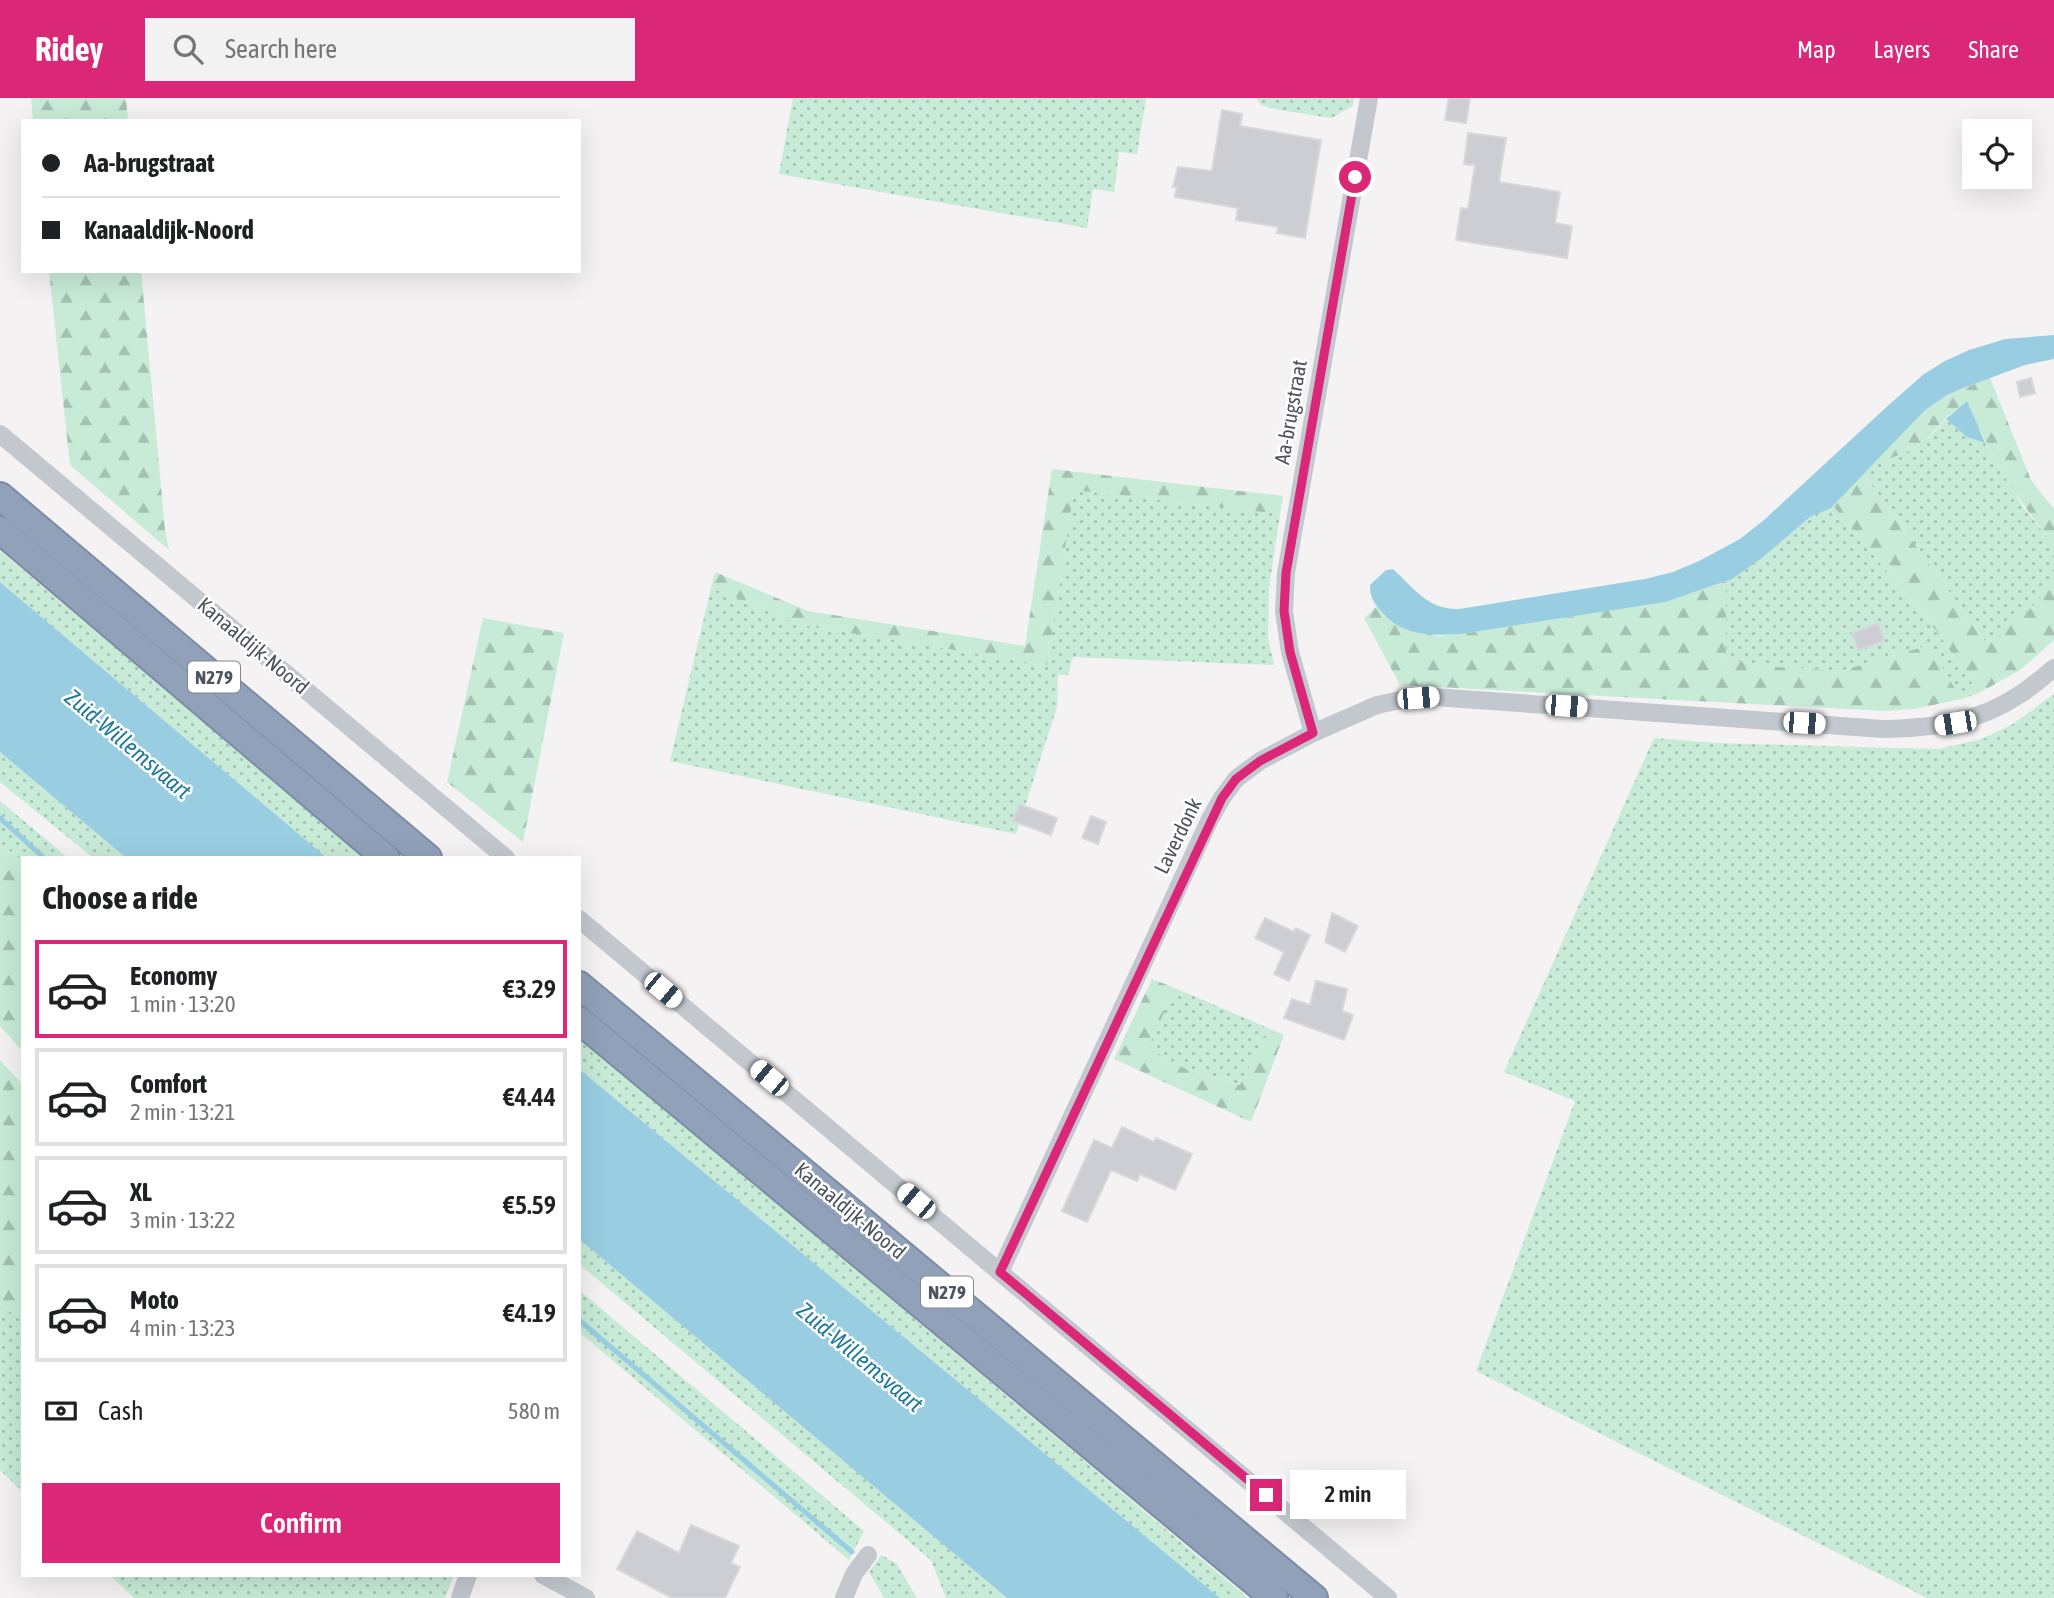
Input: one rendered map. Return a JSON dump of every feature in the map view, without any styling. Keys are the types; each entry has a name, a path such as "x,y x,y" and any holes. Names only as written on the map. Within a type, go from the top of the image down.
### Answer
{"highway":[{"name":"N279","path":"0,496 426,856"},
{"name":"N279","path":"0,530 384,856"},
{"name":"Kanaaldijk-Noord","path":"581,987 1314,1598"},
{"name":"Kanaaldijk-Noord","path":"581,1022 1274,1598"}],"street":[{"name":"Aa-brugstraat","path":"1313,733 1290,652 1284,611 1286,573 1369,98"},
{"name":"Kanaaldijk-Noord","path":"0,434 504,856"},
{"name":"Laverdonk","path":"1000,1272 1222,798 1236,779 1260,761 1313,733 1377,705 1434,697 1870,728 1921,729 1955,723 1985,713 2019,695 2054,668"},
{"path":"581,921 1388,1598"},
{"path":"844,1598 854,1574 868,1555"},
{"path":"460,1598 467,1577"},
{"path":"547,1577 586,1598"}],"green space":[{"path":"31,98 126,98 128,119 33,119"},
{"path":"793,98 1146,98 1137,154 1119,152 1114,192 1093,189 1087,228 779,174"},
{"path":"1256,98 1354,98 1353,106 1331,118 1279,110 1261,105"},
{"path":"49,273 141,273 169,550 70,465"},
{"path":"1990,378 2031,480 2054,509 2054,545 2005,476 1967,401 1946,418 1926,440 1907,452 1881,462 1875,460 1924,411 1947,395"},
{"path":"1946,419 1967,437 1985,443 2023,507 2054,545 2054,579 2044,596 2014,623 1985,641 1863,473 1875,460 1895,457 1930,437"},
{"path":"1052,469 1283,496 1280,514 1074,490 1047,665 795,624 711,588 715,572 808,611 1025,646"},
{"path":"1863,473 1985,641 2032,606 2054,579 2054,640 2020,670 1979,693 1938,633 1833,506"},
{"path":"1074,490 1280,514 1269,588 1268,638 1274,665 1073,657 1068,675 1058,675 1057,707 1016,834 670,761 711,588 796,624 1047,665"},
{"path":"1833,506 1938,633 1979,693 1961,699 1929,645 1841,671 1776,667 1726,659 1726,581 1762,558 1810,517"},
{"path":"0,551 364,856 325,856 0,582"},
{"path":"1726,581 1726,659 1776,667 1841,671 1929,645 1961,699 1915,709 1884,711 1400,685 1364,618 1377,606 1384,616 1436,636 1461,634 1664,602"},
{"path":"483,618 564,633 523,842 447,782"},
{"path":"2054,694 2054,1598 1927,1598 1476,1371 1575,1101 1504,1072 1654,738 1716,743 1938,749 1982,739 2013,724"},
{"path":"0,752 124,856 91,856 0,782"},
{"path":"0,801 66,856 21,856 21,860 0,843"},
{"path":"0,843 21,860 21,1050 0,1026"},
{"path":"1152,979 1175,988 1148,1048 1186,1069 1240,1085 1268,1028 1284,1035 1251,1122 1114,1059"},
{"path":"1175,988 1268,1028 1241,1085 1186,1069 1147,1048"},
{"path":"581,1040 1248,1598 1220,1598 581,1071"},
{"path":"0,1060 21,1083 21,1320 0,1304"},
{"path":"581,1241 1007,1598 946,1598 931,1560 581,1266"},
{"path":"581,1292 864,1531 849,1560 581,1334"},
{"path":"0,1304 21,1320 21,1490 0,1470"},
{"path":"881,1555 896,1563 917,1598 884,1598 869,1572"},
{"path":"112,1577 453,1577 445,1598 134,1598"}],"water":[{"path":"2054,335 2054,359 2025,365 1947,395 1924,411 1831,508 1810,517 1762,558 1732,579 1665,602 1461,634 1438,635 1407,630 1388,619 1372,599 1370,585 1386,570 1393,569 1430,602 1459,609 1645,579 1673,572 1740,539 1924,374 1969,350 2005,339"},
{"path":"1967,401 1985,443 1967,437 1946,419"},
{"name":"Zuid-Willemsvaart","path":"0,582 325,856 124,856 0,752"},
{"name":"Zuid-Willemsvaart","path":"581,1071 1220,1598 1007,1598 581,1241"}],"building":[{"path":"1449,98 1470,98 1466,123 1445,120"},
{"path":"1222,110 1242,114 1240,126 1321,140 1305,238 1277,233 1278,227 1236,220 1238,208 1175,197 1177,187 1173,187 1178,167 1212,171"},
{"path":"1468,133 1506,138 1499,182 1560,192 1555,223 1572,226 1567,258 1456,240 1461,208 1468,209 1475,165 1464,164"},
{"path":"2031,378 2035,393 2020,397 2017,382"},
{"path":"1878,623 1884,641 1858,650 1852,633"},
{"path":"1019,804 1057,818 1051,835 1013,821"},
{"path":"1091,816 1106,822 1098,844 1082,838"},
{"path":"1332,913 1358,926 1345,952 1325,942"},
{"path":"1265,918 1294,932 1296,928 1310,935 1289,981 1274,974 1284,952 1255,938"},
{"path":"1316,981 1347,989 1342,1011 1353,1015 1344,1040 1284,1018 1292,999 1310,1005"},
{"path":"1122,1127 1154,1142 1156,1138 1192,1154 1175,1190 1140,1174 1137,1181 1111,1170 1087,1222 1062,1211 1094,1140 1112,1148"},
{"path":"691,1525 739,1546 731,1563 740,1567 725,1598 672,1598 617,1569 637,1531 679,1553"}],"waterway":[{"path":"0,818 42,856"},
{"path":"581,1322 852,1552"}],"route":[{"path":"1266,1495 1000,1272 1222,798 1236,779 1260,761 1313,733 1290,652 1284,611 1286,573 1355,177"}]}
